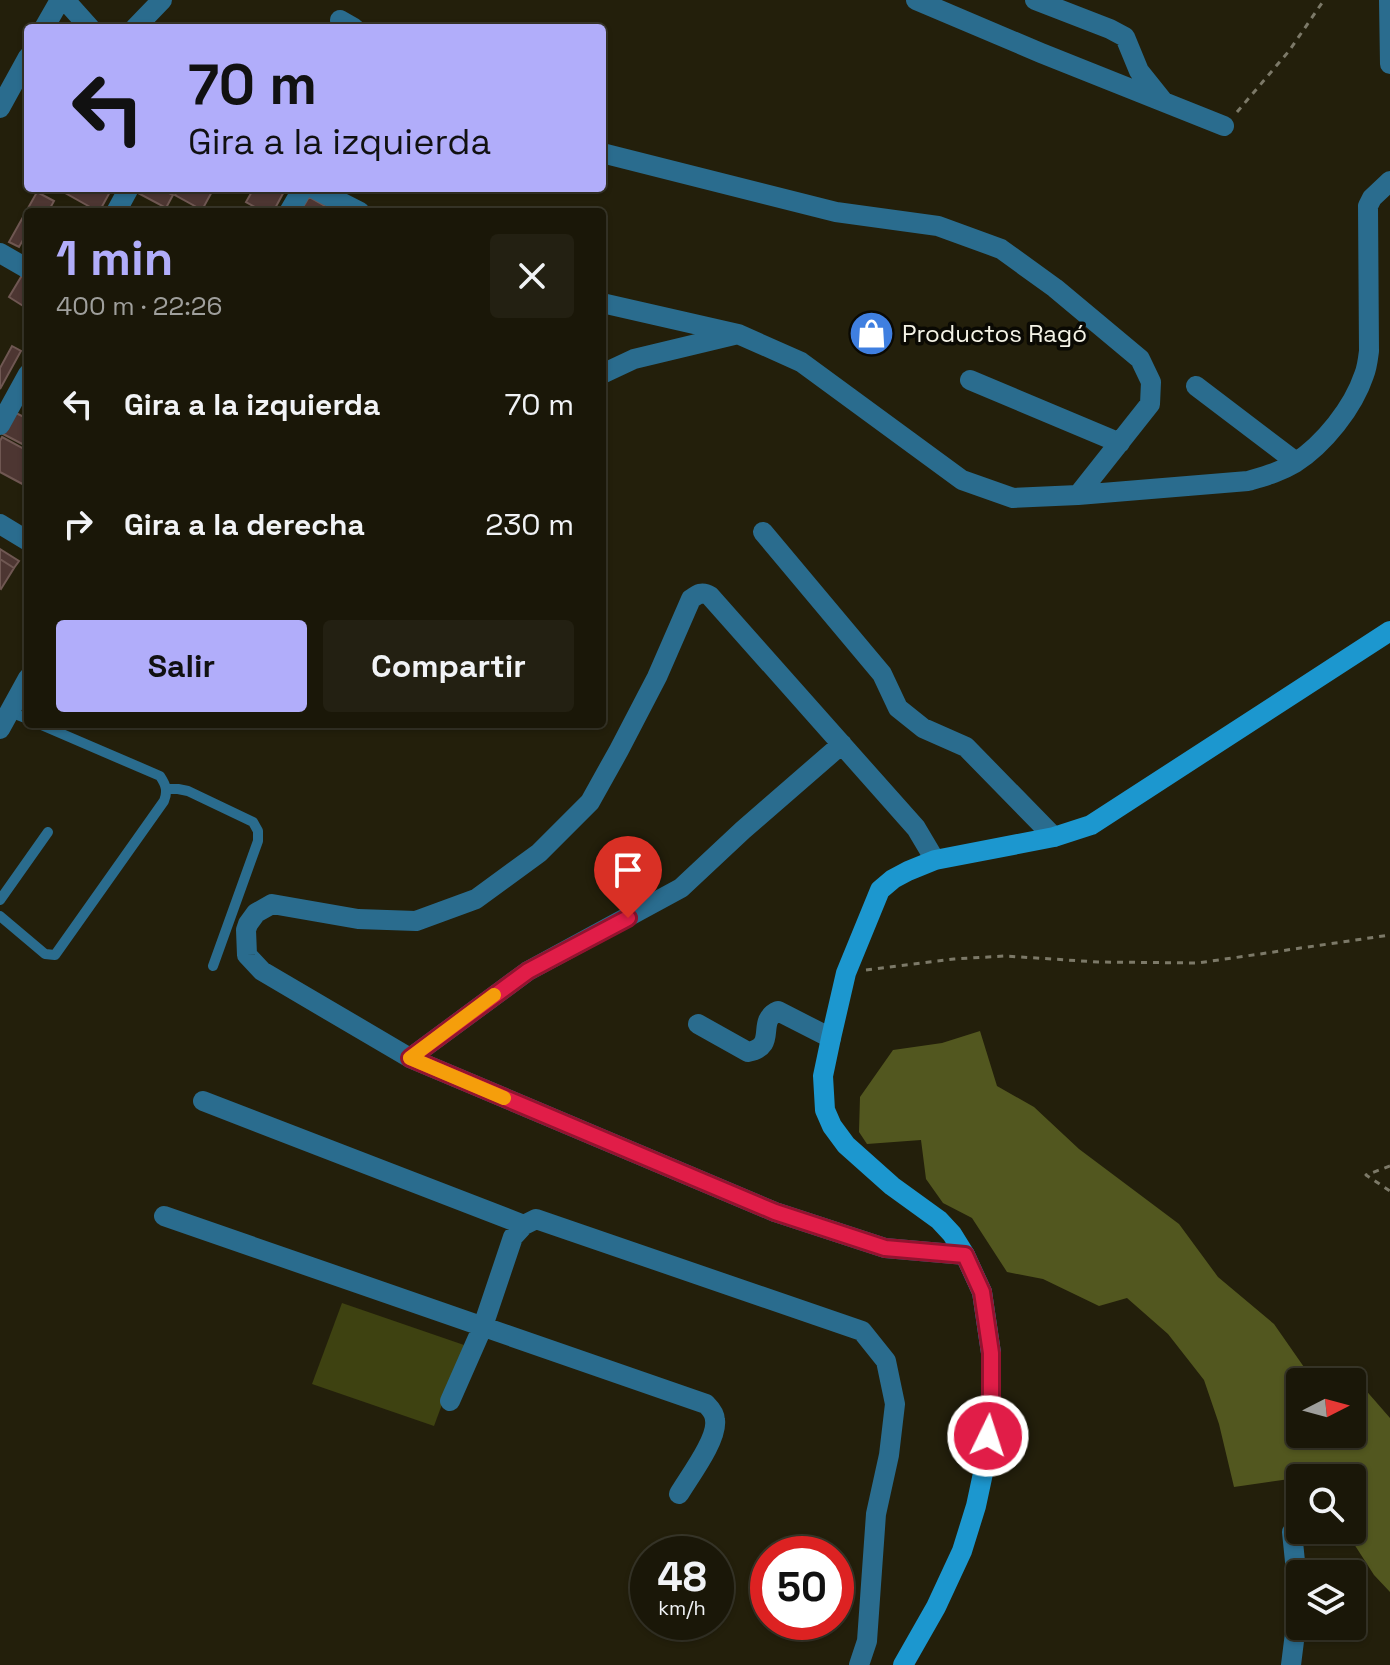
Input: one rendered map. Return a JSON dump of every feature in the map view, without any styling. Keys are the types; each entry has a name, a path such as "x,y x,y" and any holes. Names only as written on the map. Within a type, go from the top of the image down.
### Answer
{"main road":[{"path":"903,1665 936,1607 962,1551 976,1506 985,1464 991,1408 991,1353 982,1292 952,1234 846,1145 825,1110 823,1076 846,973 880,890 893,879 935,860 1054,837 1091,825 1390,631"}],"street":[{"path":"47,24 62,0 86,24"},
{"path":"139,24 162,0"},
{"path":"916,0 1224,126"},
{"path":"1035,0 1125,37 1139,71 1165,103"},
{"path":"1389,0 1390,64"},
{"path":"0,108 24,64"},
{"path":"606,154 836,212 938,226 1001,249 1055,288 1140,359 1151,382 1150,404 1078,495"},
{"path":"606,304 738,334 801,362 962,480 1013,498 1248,481 1275,474 1296,462 1331,432 1356,394 1365,374 1370,329 1368,206 1390,181"},
{"path":"321,192 352,208"},
{"path":"0,253 24,267"},
{"path":"606,372 634,359 738,334"},
{"path":"970,380 1120,443"},
{"path":"0,425 24,381"},
{"path":"1196,386 1296,462"},
{"path":"0,524 24,539"},
{"path":"763,532 882,674 898,708 923,728 966,747 1054,837"},
{"path":"935,860 916,828 705,593 691,599 657,677 590,802 539,853 476,899 416,921 358,919 272,904 263,907 251,918 246,930 247,955 262,971 410,1058 775,1212 885,1248 965,1255"},
{"path":"13,720 24,689"},
{"path":"410,1058 528,971 681,888 842,744"},
{"path":"698,1024 748,1052 763,1046 769,1016 778,1011 831,1038"},
{"path":"203,1101 524,1225"},
{"path":"164,1216 706,1404 716,1421 713,1436 679,1494"},
{"path":"450,1401 483,1326 513,1237 524,1225 536,1219 862,1331 886,1361 895,1404 889,1455 876,1514 867,1641 859,1665"},
{"path":"1291,1665 1299,1601 1293,1544"}],"lane":[{"path":"0,916 45,954 55,955 164,801 166,789 160,776 48,728"},
{"path":"166,789 188,791 253,822 258,831 258,841 213,966"},
{"path":"0,900 48,832"}],"path":[{"path":"1224,126 1289,51 1324,0"},
{"path":"846,973 954,959 1005,956 1098,962 1198,963 1390,935"},
{"path":"1390,1166 1366,1175 1390,1191"}],"green space":[{"path":"980,1031 997,1086 1034,1107 1079,1149 1179,1224 1218,1277 1274,1324 1305,1368 1286,1368 1286,1448 1366,1448 1366,1390 1390,1418 1390,1592 1374,1575 1354,1544 1366,1544 1366,1464 1286,1464 1286,1480 1234,1487 1219,1424 1204,1380 1168,1334 1127,1298 1099,1306 1043,1279 1007,1272 972,1218 943,1203 926,1179 921,1140 867,1144 859,1132 860,1097 893,1050 942,1043"},
{"path":"342,1303 464,1345 434,1426 312,1384"}],"building":[{"path":"37,192 54,201 50,208 28,208"},
{"path":"64,192 110,192 101,208 92,208"},
{"path":"167,192 173,195 166,208 138,193"},
{"path":"177,192 212,192 203,208 175,195"},
{"path":"252,192 284,192 275,208 257,208 246,202"},
{"path":"309,197 328,208 302,208"},
{"path":"24,215 24,238 19,247 9,242"},
{"path":"24,272 24,306 9,297"},
{"path":"12,346 21,351 0,389 0,368"},
{"path":"14,412 24,417 24,445 3,434"},
{"path":"2,437 24,449 24,485 0,472"},
{"path":"0,549 19,561 14,568 0,559"},
{"path":"0,559 14,568 1,589 0,588"}],"slow traffic":[{"path":"494,995 410,1058 504,1098"}],"place":[{"name":"Productos Ragó","path":"871,334"}],"route":[{"path":"628,918 528,971 410,1058 775,1212 885,1248 965,1255 982,1292 991,1353 988,1436"}]}
